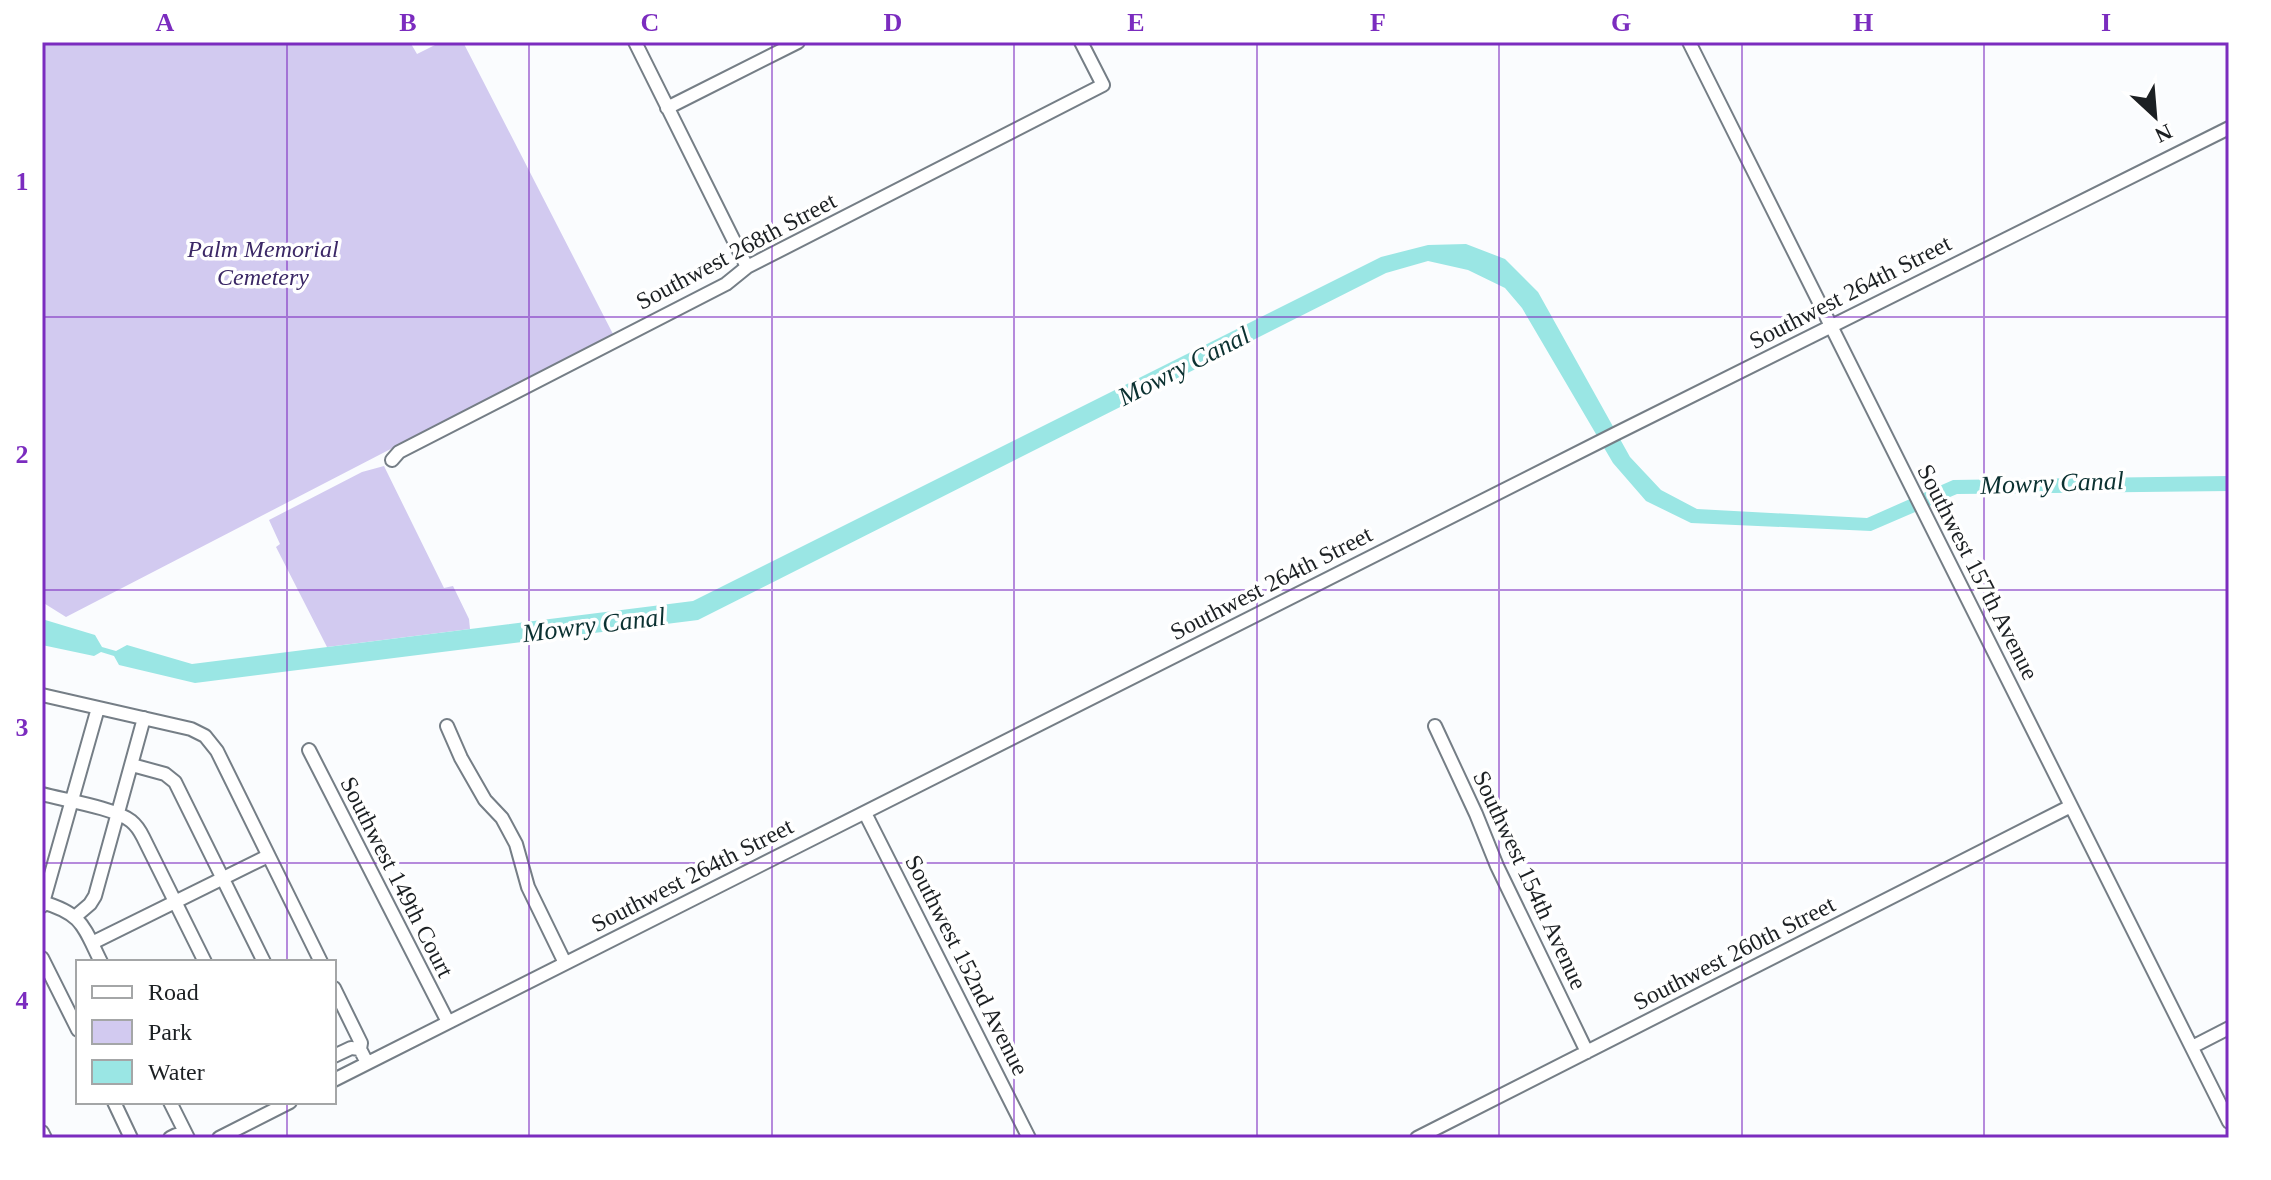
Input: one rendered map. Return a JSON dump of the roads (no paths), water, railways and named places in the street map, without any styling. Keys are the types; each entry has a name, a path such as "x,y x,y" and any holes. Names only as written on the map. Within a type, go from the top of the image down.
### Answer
{"street":[{"path":"635,42 747,267"},
{"path":"667,108 798,42"},
{"name":"Southwest 268th Street","path":"392,460 399,452 726,284 747,267 1103,85 1081,42"},
{"name":"Southwest 157th Avenue","path":"1689,42 2229,1122"},
{"name":"Southwest 264th Street","path":"336,1079 2229,128"},
{"path":"42,695 191,729 208,739 217,751 320,960"},
{"path":"98,708 42,903 76,916 100,960"},
{"path":"76,916 95,896 144,718"},
{"path":"447,726 485,800 502,818 516,844 528,887 565,963"},
{"name":"Southwest 154th Avenue","path":"1435,726 1497,866 1587,1052"},
{"name":"Southwest 149th Court","path":"309,750 448,1022"},
{"path":"132,765 165,774 172,779 263,960"},
{"path":"42,794 131,820 204,960"},
{"name":"Southwest 260th Street","path":"1417,1138 2071,806"},
{"name":"Southwest 152nd Avenue","path":"865,813 1029,1138"},
{"path":"92,943 268,856"},
{"path":"42,958 76,1026"},
{"path":"336,992 361,1043 360,1049 367,1063"},
{"path":"2192,1047 2229,1028"},
{"path":"336,1055 351,1048 360,1049"},
{"path":"115,1104 131,1138"},
{"path":"171,1104 187,1137"},
{"path":"219,1138 281,1104"},
{"path":"42,1132 45,1138"},
{"path":"170,1138 176,1135 187,1137"}],"water":[{"name":"Mowry Canal","path":"1466,244 1505,259 1538,292 1630,457 1661,490 1697,509 1867,518 1953,480 2229,476 2229,491 1957,494 1871,531 1691,523 1646,501 1613,463 1522,308 1505,288 1468,270 1428,261 1386,273 698,620 195,683 119,665 114,656 101,652 94,656 42,645 42,619 95,635 102,647 116,651 127,645 192,664 693,601 1381,257 1428,245"}],"park label":[{"name":"Palm Memorial Cemetery","path":"263,263"}]}
